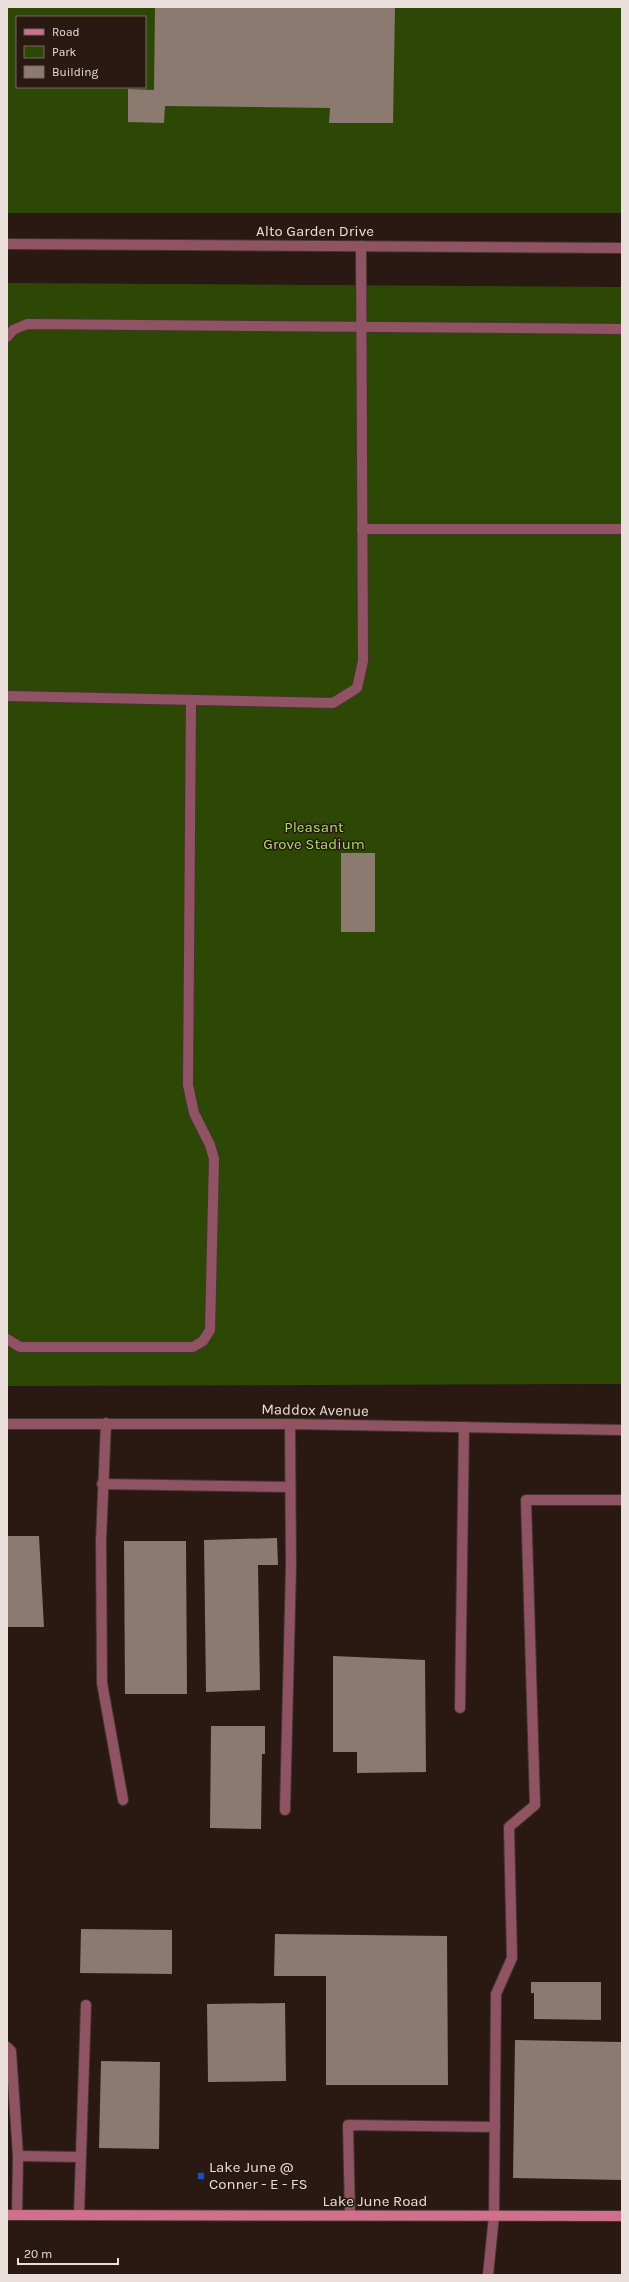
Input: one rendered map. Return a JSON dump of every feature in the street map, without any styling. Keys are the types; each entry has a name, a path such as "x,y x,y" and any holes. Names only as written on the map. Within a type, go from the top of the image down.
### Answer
{"main road":[{"name":"Lake June Road","path":"12,2215 622,2216"}],"street":[{"name":"Alto Garden Drive","path":"7,244 622,248"},
{"path":"7,696 333,703 357,688 363,661 361,246"},
{"path":"7,337 13,330 27,324 622,329"},
{"path":"362,529 622,529"},
{"path":"7,1339 20,1347 192,1347 203,1341 210,1330 214,1159 210,1145 194,1113 188,1085 191,700"},
{"path":"106,1423 102,1484 101,1541 102,1683 122,1800"},
{"name":"Maddox Avenue","path":"7,1424 290,1424 622,1430"},
{"path":"284,1810 291,1566 289,1487 290,1424"},
{"path":"460,1708 464,1427"},
{"path":"102,1484 289,1487"},
{"path":"488,2275 494,2216 496,1994 512,1958 509,1827 535,1805 526,1500 622,1500"},
{"path":"79,2215 86,2005"},
{"path":"7,2046 11,2051 18,2156 12,2215"},
{"path":"350,2215 348,2125 495,2127"},
{"path":"18,2156 80,2157"}],"green space":[{"path":"7,7 622,7 622,213 7,213"},
{"name":"Pleasant Grove Stadium","path":"7,283 622,287 622,1384 7,1386"}],"building":[{"path":"155,7 395,7 393,123 329,123 330,108 165,106 164,123 128,122 128,89 154,90"},
{"path":"341,853 375,853 375,932 341,932"},
{"path":"7,1536 39,1536 44,1627 7,1627"},
{"path":"277,1538 278,1565 258,1565 260,1690 206,1692 204,1540"},
{"path":"124,1541 186,1541 187,1694 125,1694"},
{"path":"333,1656 425,1660 426,1772 357,1773 357,1752 333,1752"},
{"path":"211,1726 265,1726 265,1754 262,1754 261,1829 210,1828"},
{"path":"81,1929 172,1930 172,1974 80,1973"},
{"path":"275,1934 447,1936 448,2085 326,2085 326,1976 274,1976"},
{"path":"531,1982 601,1982 601,2020 534,2019 534,1993 531,1993"},
{"path":"285,2003 286,2081 208,2082 207,2004"},
{"path":"515,2040 622,2042 622,2180 513,2178"},
{"path":"101,2061 160,2062 159,2149 99,2148"}],"place":[{"name":"Lake June @ Conner - E - FS","path":"201,2176"}]}
